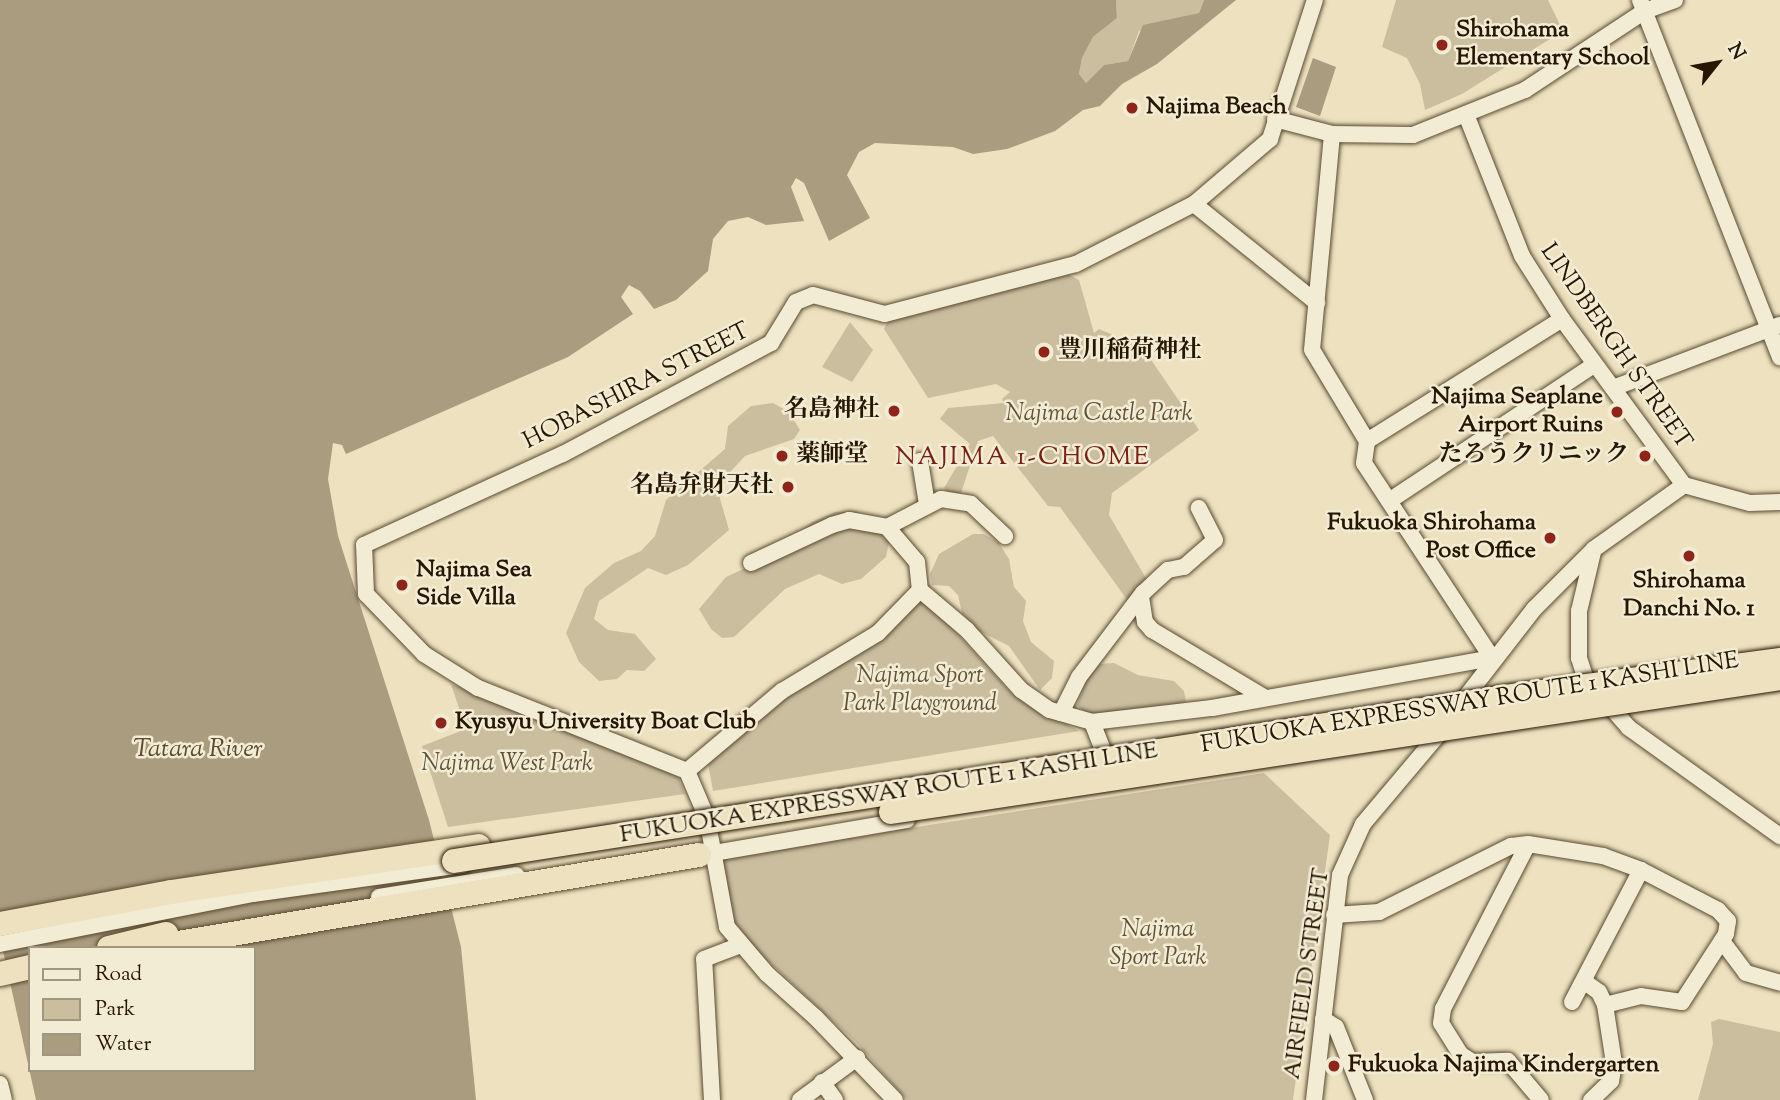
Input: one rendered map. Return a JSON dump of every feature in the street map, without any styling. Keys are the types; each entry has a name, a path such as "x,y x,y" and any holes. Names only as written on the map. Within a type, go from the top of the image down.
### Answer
{"highway":[{"name":"FUKUOKA EXPRESSWAY ROUTE 1 KASHI LINE","path":"0,936 1237,738 1700,667 1780,659"},
{"name":"FUKUOKA EXPRESSWAY ROUTE 1 KASHI LINE","path":"119,946 213,922 485,871 1017,795 1510,715 1780,678"},
{"path":"157,946 461,872 549,834 675,822"},
{"path":"0,924 171,892 706,854"},
{"path":"0,975 28,968"}],"street":[{"name":"HOBASHIRA STREET","path":"687,771 568,715 478,688 424,654 366,594 364,545 563,454 771,343 796,302 813,296 885,314 1076,264 1194,204 1270,139 1315,0"},
{"path":"1275,119 1332,134 1413,135 1467,117 1525,90 1642,6 1675,0"},
{"path":"1642,6 1774,328 1780,358"},
{"name":"LINDBERGH STREET","path":"1467,117 1522,256 1562,319 1684,485"},
{"path":"751,563 777,548 849,520 887,527 916,562 919,590 967,630 1021,690 1061,713 1092,722 1142,719 1492,658 1364,463 1367,441 1312,349 1332,134"},
{"path":"1194,204 1317,303"},
{"path":"1367,441 1562,319"},
{"path":"1613,388 1774,328"},
{"path":"1389,501 1595,364"},
{"path":"920,461 927,503"},
{"path":"1684,485 1750,503 1780,502"},
{"name":"AIRFIELD STREET","path":"1314,1100 1340,875 1363,824 1443,730 1492,658 1594,549 1684,485"},
{"path":"887,527 927,503 955,499 971,504 1005,536"},
{"path":"1061,713 1079,677 1141,597 1168,570 1184,568 1215,540 1199,508"},
{"path":"1594,549 1579,611 1578,658 1586,679 1602,701 1629,728 1780,836"},
{"path":"895,1100 857,1058 741,945 727,927 706,854 707,818 687,771 782,691 878,633 919,590"},
{"path":"1141,597 1145,622 1152,630 1264,697"},
{"path":"675,822 887,793 1107,752 1467,694 1780,659"},
{"path":"706,854 1570,711 1602,701 1780,678"},
{"path":"1092,722 1107,752 1114,788"},
{"path":"1528,844 1443,1009 1441,1023 1460,1054 1473,1062 1508,1061 1541,1100"},
{"path":"1334,915 1379,912 1511,846 1551,844 1642,870 1718,910 1728,921 1721,941 1682,1002 1641,996 1605,1005"},
{"path":"1572,1002 1585,982 1642,870"},
{"path":"120,946 461,872"},
{"path":"0,944 253,894 461,872"},
{"path":"1721,941 1746,973 1780,983"},
{"path":"712,1100 704,959 741,945"},
{"path":"0,969 28,967"},
{"path":"1585,982 1599,992 1605,1005 1614,1063 1611,1081 1591,1100"},
{"path":"1323,1018 1336,1027 1365,1100"},
{"path":"800,1100 857,1058"},
{"path":"821,1083 835,1100"},
{"path":"0,1084 4,1100"}],"green space":[{"path":"1116,0 1204,0 1199,13 1139,31 1128,61 1104,65 1086,83 1079,74 1082,58 1093,37 1117,18"},
{"path":"1396,0 1548,0 1563,31 1462,94 1425,110 1420,84 1407,58 1382,47"},
{"name":"Najima Castle Park","path":"1068,274 1079,280 1094,333 1099,329 1143,348 1199,430 1112,493 1109,515 1147,580 1128,601 1060,507 1048,506 993,436 978,441 961,493 949,493 944,488 970,444 940,419 948,408 1004,403 1002,399 1010,392 996,384 928,398 884,329 888,321"},
{"path":"850,322 873,350 852,382 822,367"},
{"path":"773,403 789,412 800,430 794,439 745,456 731,471 719,495 729,530 688,565 666,575 648,568 599,601 594,619 608,630 635,634 656,659 644,671 627,670 617,679 599,681 579,662 566,633 585,588 614,563 641,551 655,536 666,500 725,449 728,426 751,406"},
{"path":"857,511 889,542 886,557 861,579 842,584 819,574 785,589 734,637 722,638 711,629 699,609 726,577 776,554 812,522 835,512"},
{"path":"973,534 984,534 999,543 1009,559 1014,587 1026,601 1023,621 1031,642 1054,661 1052,678 1040,690 1009,646 977,630 962,613 958,595 949,586 932,585 930,574 939,554"},
{"name":"Najima Sport Park Playground","path":"922,595 1012,694 1079,731 713,791 707,758"},
{"path":"1114,663 1138,675 1174,681 1184,691 1186,702 1148,711 1088,714 1077,705 1088,676 1100,664"},
{"name":"Najima West Park","path":"451,684 654,762 678,777 685,794 448,827 422,746 466,729"},
{"name":"Najima Sport Park","path":"1264,773 1330,835 1293,1100 907,1100 856,1042 745,940 730,917 723,857"},
{"path":"1719,1019 1780,1032 1780,1100 1698,1100 1713,1044 1711,1022"}],"water":[{"name":"Tatara River","path":"0,0 1116,0 1117,18 1093,37 1082,58 1079,74 1086,83 1104,65 1128,61 1143,25 1199,13 1204,0 1236,0 1157,64 1122,84 1100,106 1083,110 1055,131 1007,149 973,154 953,147 875,143 859,152 847,175 870,218 829,241 804,183 796,178 791,187 804,221 766,225 748,217 728,221 713,239 708,271 676,300 654,309 640,291 629,285 621,297 633,314 568,357 346,454 342,445 333,443 328,479 338,536 429,820 461,947 476,1100 36,1100 30,1072 256,1072 256,946 28,946 28,1064 0,937"},
{"path":"1313,58 1336,67 1320,116 1296,107"}],"place":[{"name":"Shirohama Elementary School","path":"1442,45"},
{"name":"Najima Beach","path":"1132,108"},
{"name":"豊川稲荷神社","path":"1044,352"},
{"name":"名島神社","path":"894,411"},
{"name":"Najima Seaplane Airport Ruins","path":"1617,412"},
{"name":"薬師堂","path":"782,456"},
{"name":"たろうクリニック","path":"1645,456"},
{"name":"名島弁財天社","path":"788,487"},
{"name":"Fukuoka Shirohama Post Office","path":"1550,538"},
{"name":"Shirohama Danchi No. 1","path":"1689,556"},
{"name":"Najima Sea Side Villa","path":"402,585"},
{"name":"Kyusyu University Boat Club","path":"441,723"},
{"name":"Fukuoka Najima Kindergarten","path":"1334,1066"}],"district":[{"name":"NAJIMA 1-CHOME","path":"1023,458"}]}
